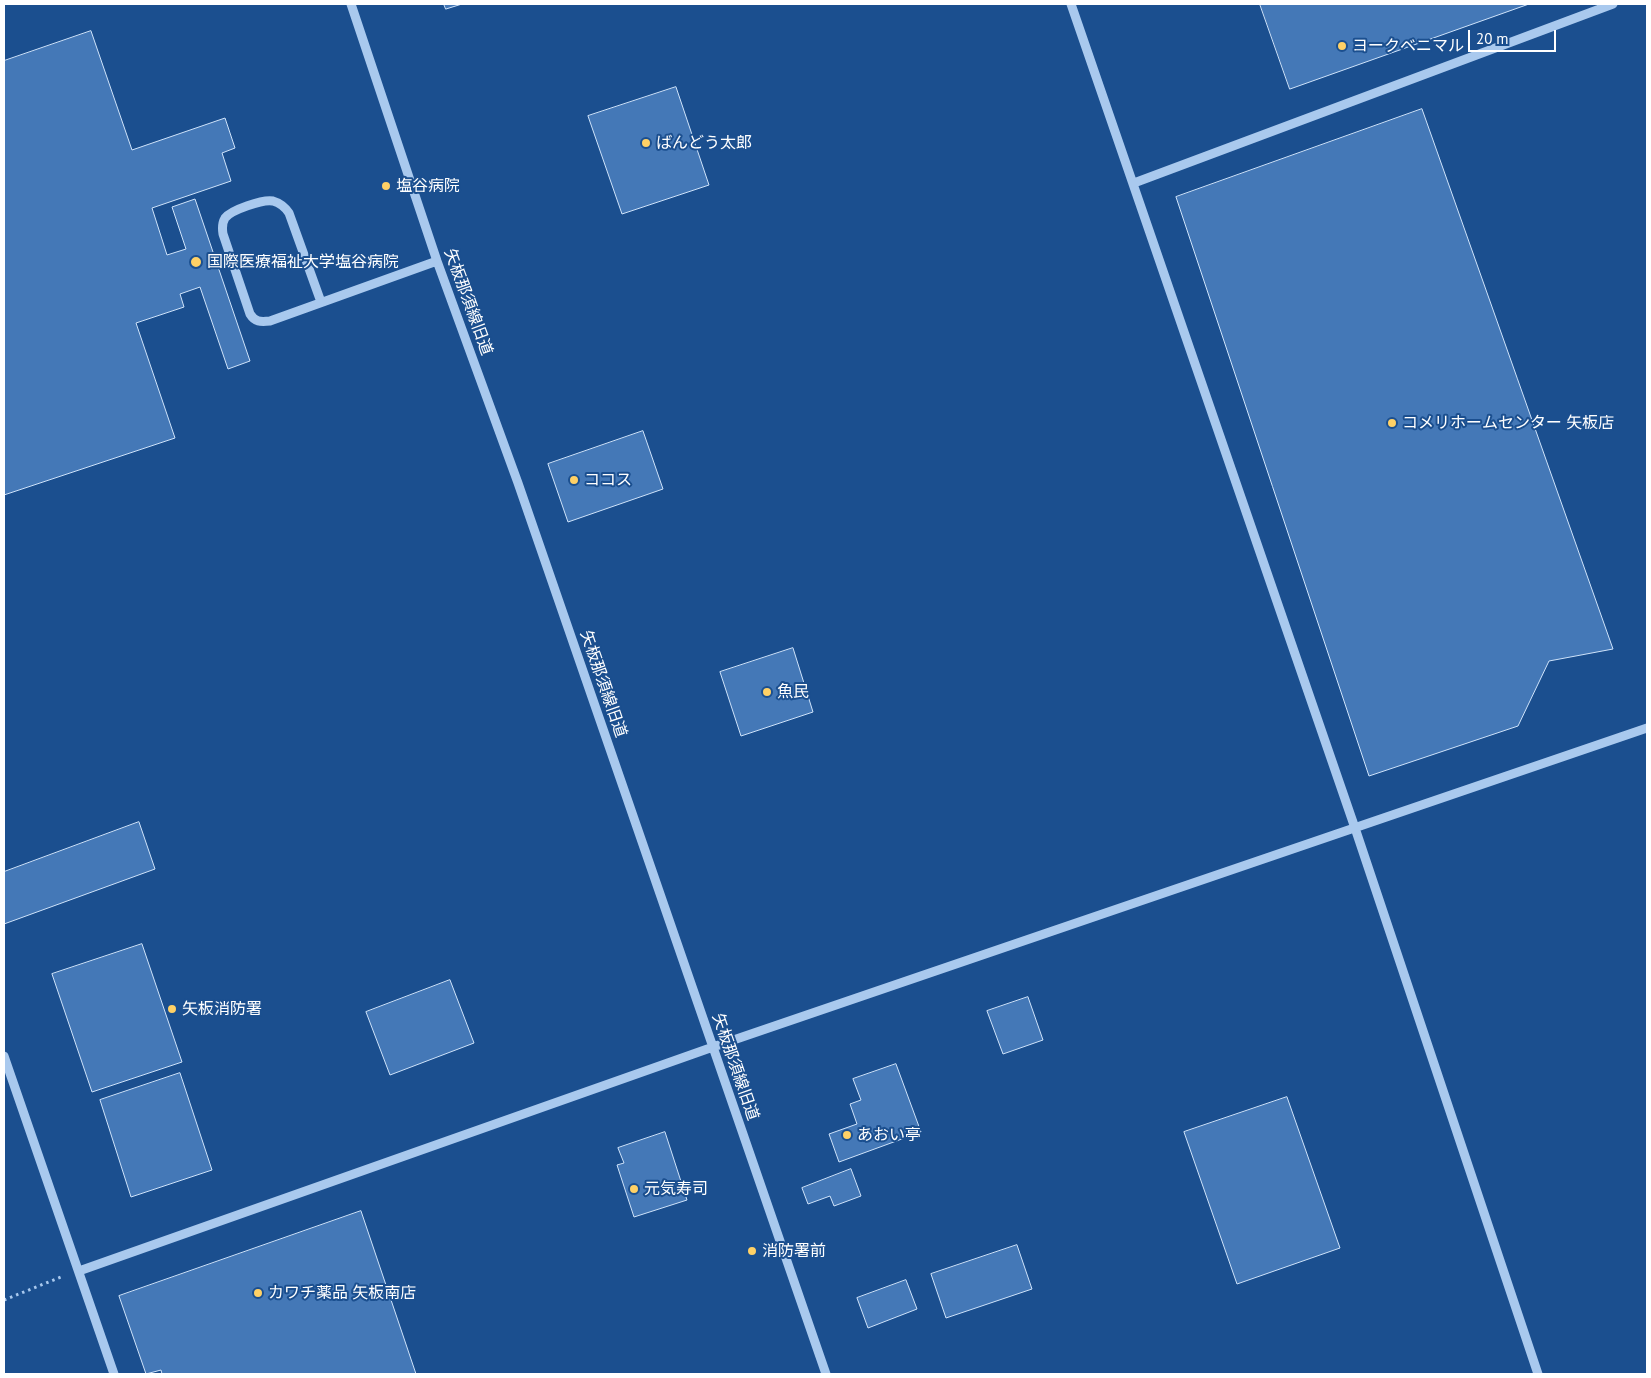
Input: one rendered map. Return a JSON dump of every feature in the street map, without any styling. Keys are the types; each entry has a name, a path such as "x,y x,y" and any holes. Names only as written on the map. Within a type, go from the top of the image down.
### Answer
{"street":[{"name":"矢板那須線旧道","path":"351,4 437,261 518,482 826,1374"},
{"path":"1072,4 1355,828 1538,1374"},
{"path":"1134,183 1613,4"},
{"path":"322,302 289,212 284,206 275,201 266,200 232,212 225,219 222,227 223,234 250,314 253,319 261,322 270,321 437,261"},
{"path":"79,1271 713,1047 1647,728"},
{"path":"4,1056 114,1374"}],"path":[{"path":"4,1300 79,1271"}],"building":[{"path":"444,4 462,4 446,9"},
{"name":"ヨークベニマル","path":"1260,4 1529,4 1290,89"},
{"path":"91,31 132,150 225,118 235,148 222,153 231,181 152,208 167,255 186,249 172,207 195,199 250,361 228,369 200,287 180,294 184,307 136,323 175,438 4,495 4,61"},
{"name":"ばんどう太郎","path":"676,87 709,185 622,214 588,116"},
{"name":"コメリホームセンター 矢板店","path":"1422,109 1613,649 1549,661 1518,726 1369,776 1176,197"},
{"path":"643,431 663,489 568,522 548,464"},
{"name":"魚民","path":"793,648 813,712 741,736 720,672"},
{"path":"139,822 155,869 4,924 4,872"},
{"path":"142,944 182,1062 92,1092 52,974"},
{"path":"450,980 474,1043 390,1075 366,1012"},
{"path":"1028,997 1043,1040 1003,1054 987,1011"},
{"path":"896,1064 921,1132 839,1162 829,1134 857,1124 850,1104 861,1100 853,1079"},
{"path":"180,1073 212,1170 131,1197 100,1100"},
{"path":"1287,1097 1340,1248 1237,1284 1184,1132"},
{"path":"665,1132 687,1200 634,1217 617,1165 624,1163 618,1148"},
{"path":"851,1169 861,1196 834,1206 830,1196 808,1204 802,1188"},
{"name":"カワチ薬品 矢板南店","path":"361,1211 416,1374 162,1374 161,1370 146,1374 119,1296"},
{"path":"1017,1245 1032,1289 946,1318 931,1274"},
{"path":"906,1280 917,1309 868,1328 857,1298"}],"place":[{"name":"ヨークベニマル","path":"1342,46"},
{"name":"ばんどう太郎","path":"646,143"},
{"name":"塩谷病院","path":"386,186"},
{"name":"国際医療福祉大学塩谷病院","path":"196,262"},
{"name":"コメリホームセンター 矢板店","path":"1392,423"},
{"name":"ココス","path":"574,480"},
{"name":"魚民","path":"767,692"},
{"name":"矢板消防署","path":"172,1009"},
{"name":"あおい亭","path":"847,1135"},
{"name":"元気寿司","path":"634,1189"},
{"name":"消防署前","path":"752,1251"},
{"name":"カワチ薬品 矢板南店","path":"258,1293"}]}
